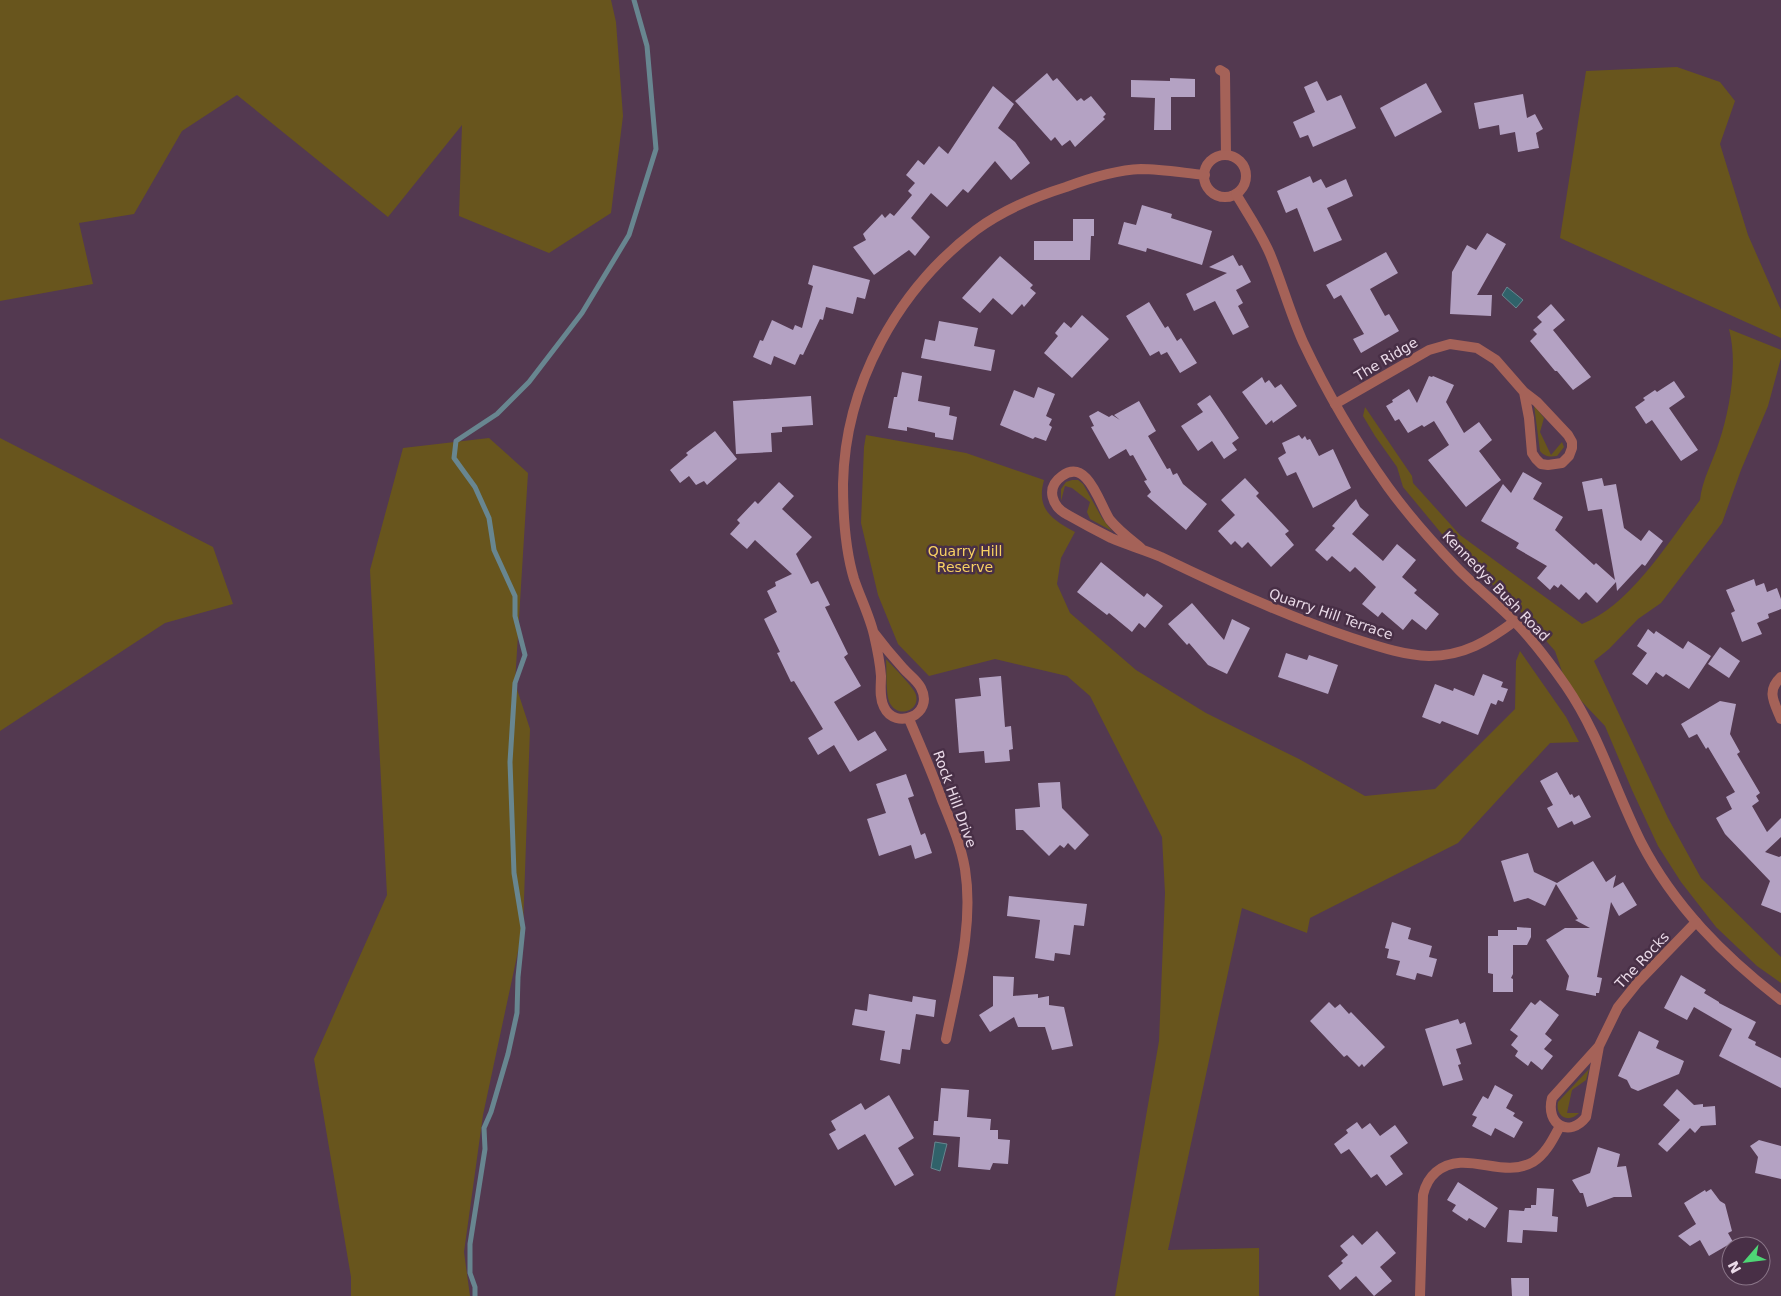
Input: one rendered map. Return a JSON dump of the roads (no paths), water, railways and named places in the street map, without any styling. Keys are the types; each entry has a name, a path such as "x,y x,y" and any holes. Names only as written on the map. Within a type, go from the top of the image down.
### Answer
{"street":[{"path":"1220,70 1225,73 1226,155"},
{"path":"1226,155 1238,159 1245,170 1245,184 1236,194 1224,197 1215,194 1206,184 1204,175 1206,167 1211,160 1218,156 1226,155"},
{"path":"874,633 924,693 925,701 917,715 900,719 891,716 884,709 881,699 881,675 874,633 854,576 847,546 843,483 852,417 862,383 890,324 912,292 932,270 976,230 1019,205 1048,192 1122,171 1141,169 1204,175"},
{"name":"Kennedys Bush Road","path":"1236,194 1270,254 1303,341 1335,404 1388,487 1460,571 1514,621 1547,660 1579,707 1605,758 1642,843 1671,890 1696,922 1733,960 1781,1000"},
{"name":"The Ridge","path":"1335,404 1433,348 1450,344 1477,348 1488,354 1504,368 1524,392 1568,434 1572,442 1568,456 1562,462 1548,465 1541,464 1532,453 1529,418 1524,392"},
{"name":"Quarry Hill Terrace","path":"1141,548 1118,530 1110,520 1094,487 1088,479 1078,473 1068,473 1055,484 1052,501 1058,509 1112,538 1141,548 1257,603 1308,623 1407,654 1431,656 1476,647 1489,640 1514,621"},
{"path":"1781,677 1775,683 1772,695 1781,719"},
{"name":"Rock Hill Drive","path":"909,718 958,837 965,869 965,928 961,962 946,1039"},
{"name":"The Rocks","path":"1599,1046 1552,1098 1550,1107 1551,1117 1560,1126 1574,1127 1582,1123 1586,1117 1589,1109 1590,1092 1599,1046 1612,1018 1627,994 1696,922"},
{"path":"1420,1296 1423,1195 1425,1187 1434,1175 1454,1163 1465,1162 1512,1168 1524,1166 1534,1162 1542,1155 1560,1126"}],"waterway":[{"path":"475,1296 475,1287 470,1273 470,1244 485,1149 484,1128 491,1112 508,1054 517,1013 518,977 523,928 514,873 510,762 515,683 525,655 515,616 515,596 494,550 489,518 475,487 454,458 456,441 497,414 529,382 582,313 629,235 656,149 647,46 634,0"}],"park label":[{"name":"Quarry Hill Reserve","path":"965,560"}]}
